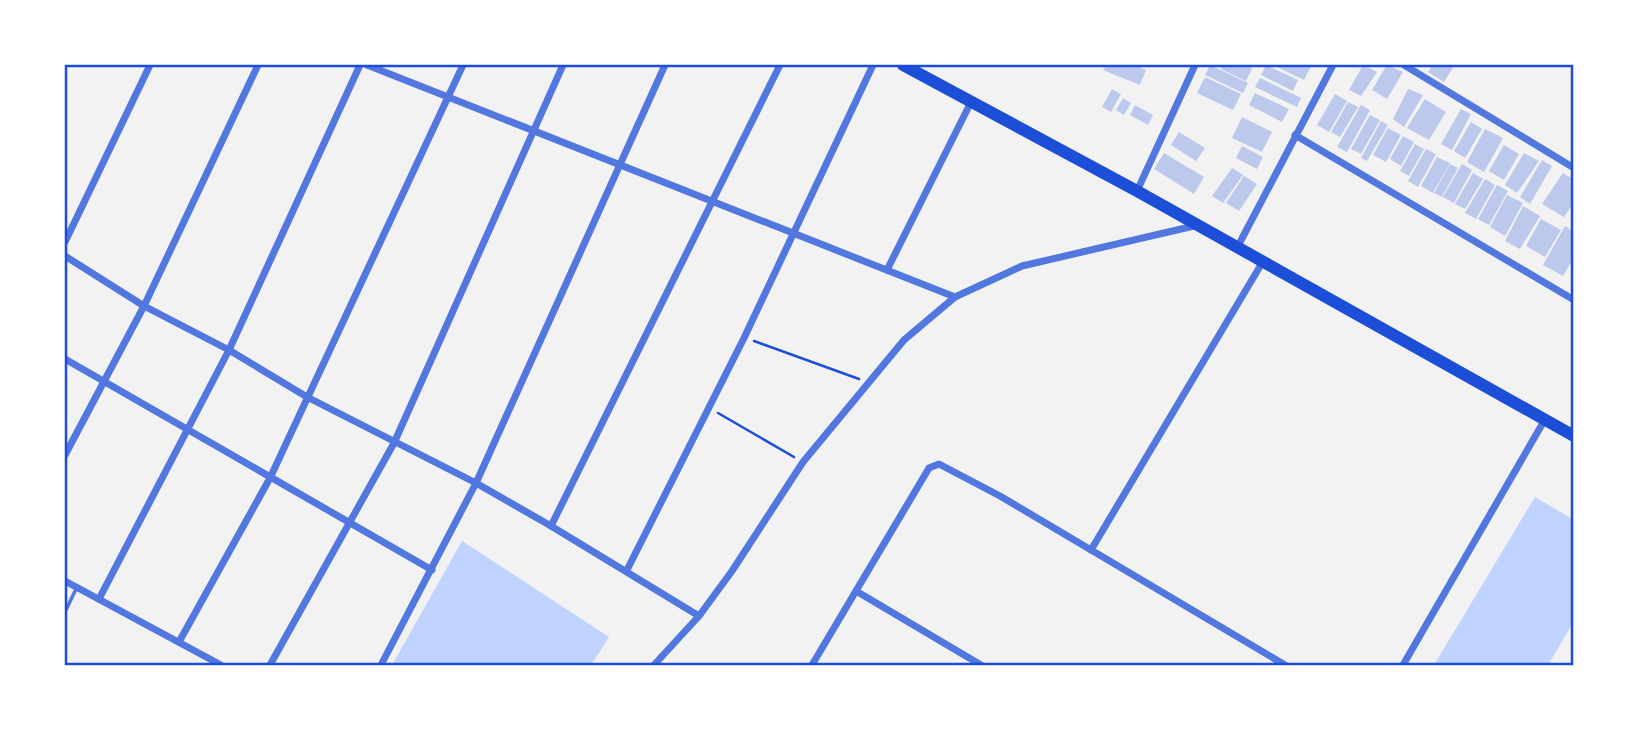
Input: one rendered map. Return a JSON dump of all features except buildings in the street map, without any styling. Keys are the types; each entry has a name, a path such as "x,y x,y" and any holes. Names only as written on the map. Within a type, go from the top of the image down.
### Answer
{"main road":[{"path":"902,65 1137,191 1194,226 1574,436"}],"street":[{"path":"65,242 150,65"},
{"path":"65,455 144,306 258,65"},
{"path":"99,599 229,350 360,65"},
{"path":"367,65 955,297"},
{"path":"179,642 270,478 463,65"},
{"path":"270,665 394,443 563,65"},
{"path":"381,665 475,483 666,65"},
{"path":"551,526 780,65"},
{"path":"627,570 744,338 873,65"},
{"path":"1137,191 1195,65"},
{"path":"1237,248 1333,65"},
{"path":"1404,65 1574,168"},
{"path":"887,270 971,102"},
{"path":"1295,135 1574,300"},
{"path":"654,665 699,616 732,571 803,462 904,340 955,297 1022,266 1194,226"},
{"path":"65,256 144,306 229,350 307,397 475,483 551,526 699,616"},
{"path":"1091,550 1262,262"},
{"path":"65,359 432,570"},
{"path":"1403,665 1544,421"},
{"path":"813,665 929,468 945,464 1285,665"},
{"path":"65,581 179,642 206,662 220,665"},
{"path":"856,591 981,665"}],"lane":[{"path":"65,612 77,587"}],"path":[{"path":"744,338 871,383"},
{"path":"708,408 803,462"}],"water":[{"path":"1535,497 1574,520 1574,621 1548,665 1434,665"},
{"path":"462,541 609,637 591,665 392,665"}]}
